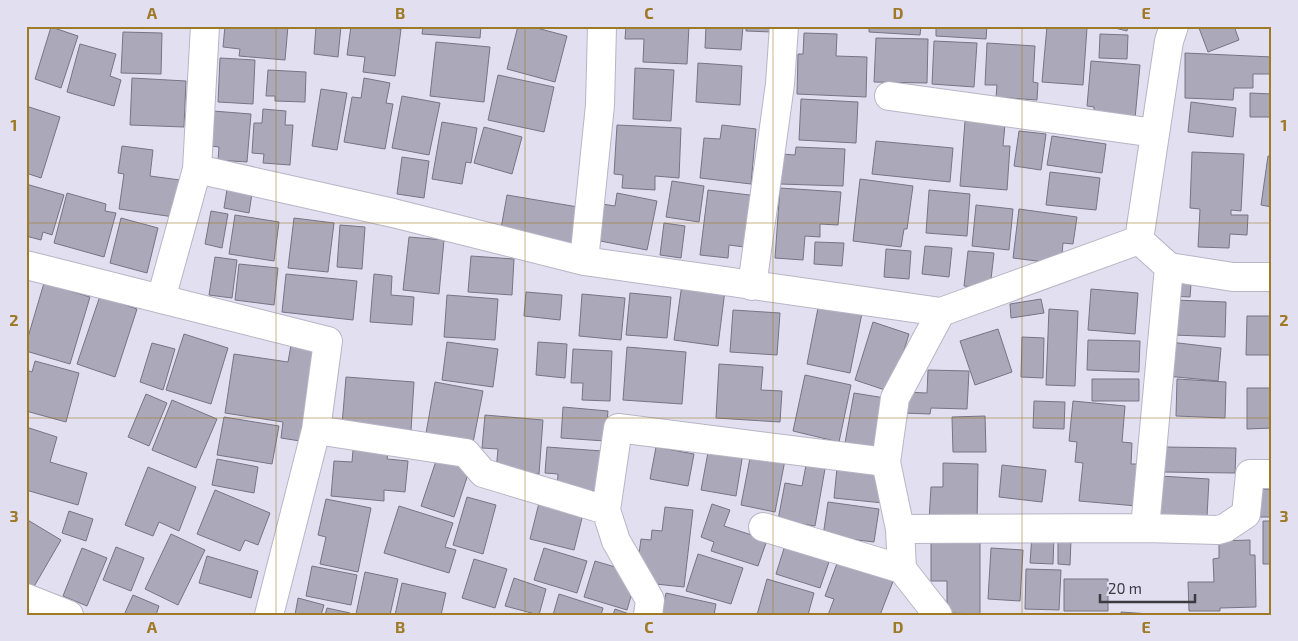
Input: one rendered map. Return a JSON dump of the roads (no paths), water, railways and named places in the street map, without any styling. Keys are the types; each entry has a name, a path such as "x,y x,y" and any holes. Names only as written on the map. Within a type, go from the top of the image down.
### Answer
{"street":[{"path":"161,299 197,169 206,26"},
{"path":"584,261 600,105 602,26"},
{"path":"752,286 780,84 784,26"},
{"path":"1139,240 1169,41 1174,26"},
{"path":"889,96 1156,133"},
{"path":"197,169 393,213 584,261 941,312 1139,240"},
{"path":"1139,240 1169,267 1233,277 1272,277"},
{"path":"26,264 328,341 316,430 269,615"},
{"path":"1145,528 1169,267"},
{"path":"902,569 900,529 886,462 895,398 941,312"},
{"path":"648,615 650,600 616,541 606,510 618,428 886,462"},
{"path":"316,430 466,453 483,473 606,510"},
{"path":"900,529 1145,528 1218,530 1226,528 1246,514 1250,474 1272,474"},
{"path":"763,527 902,569 938,615"},
{"path":"26,598 69,615"}]}
